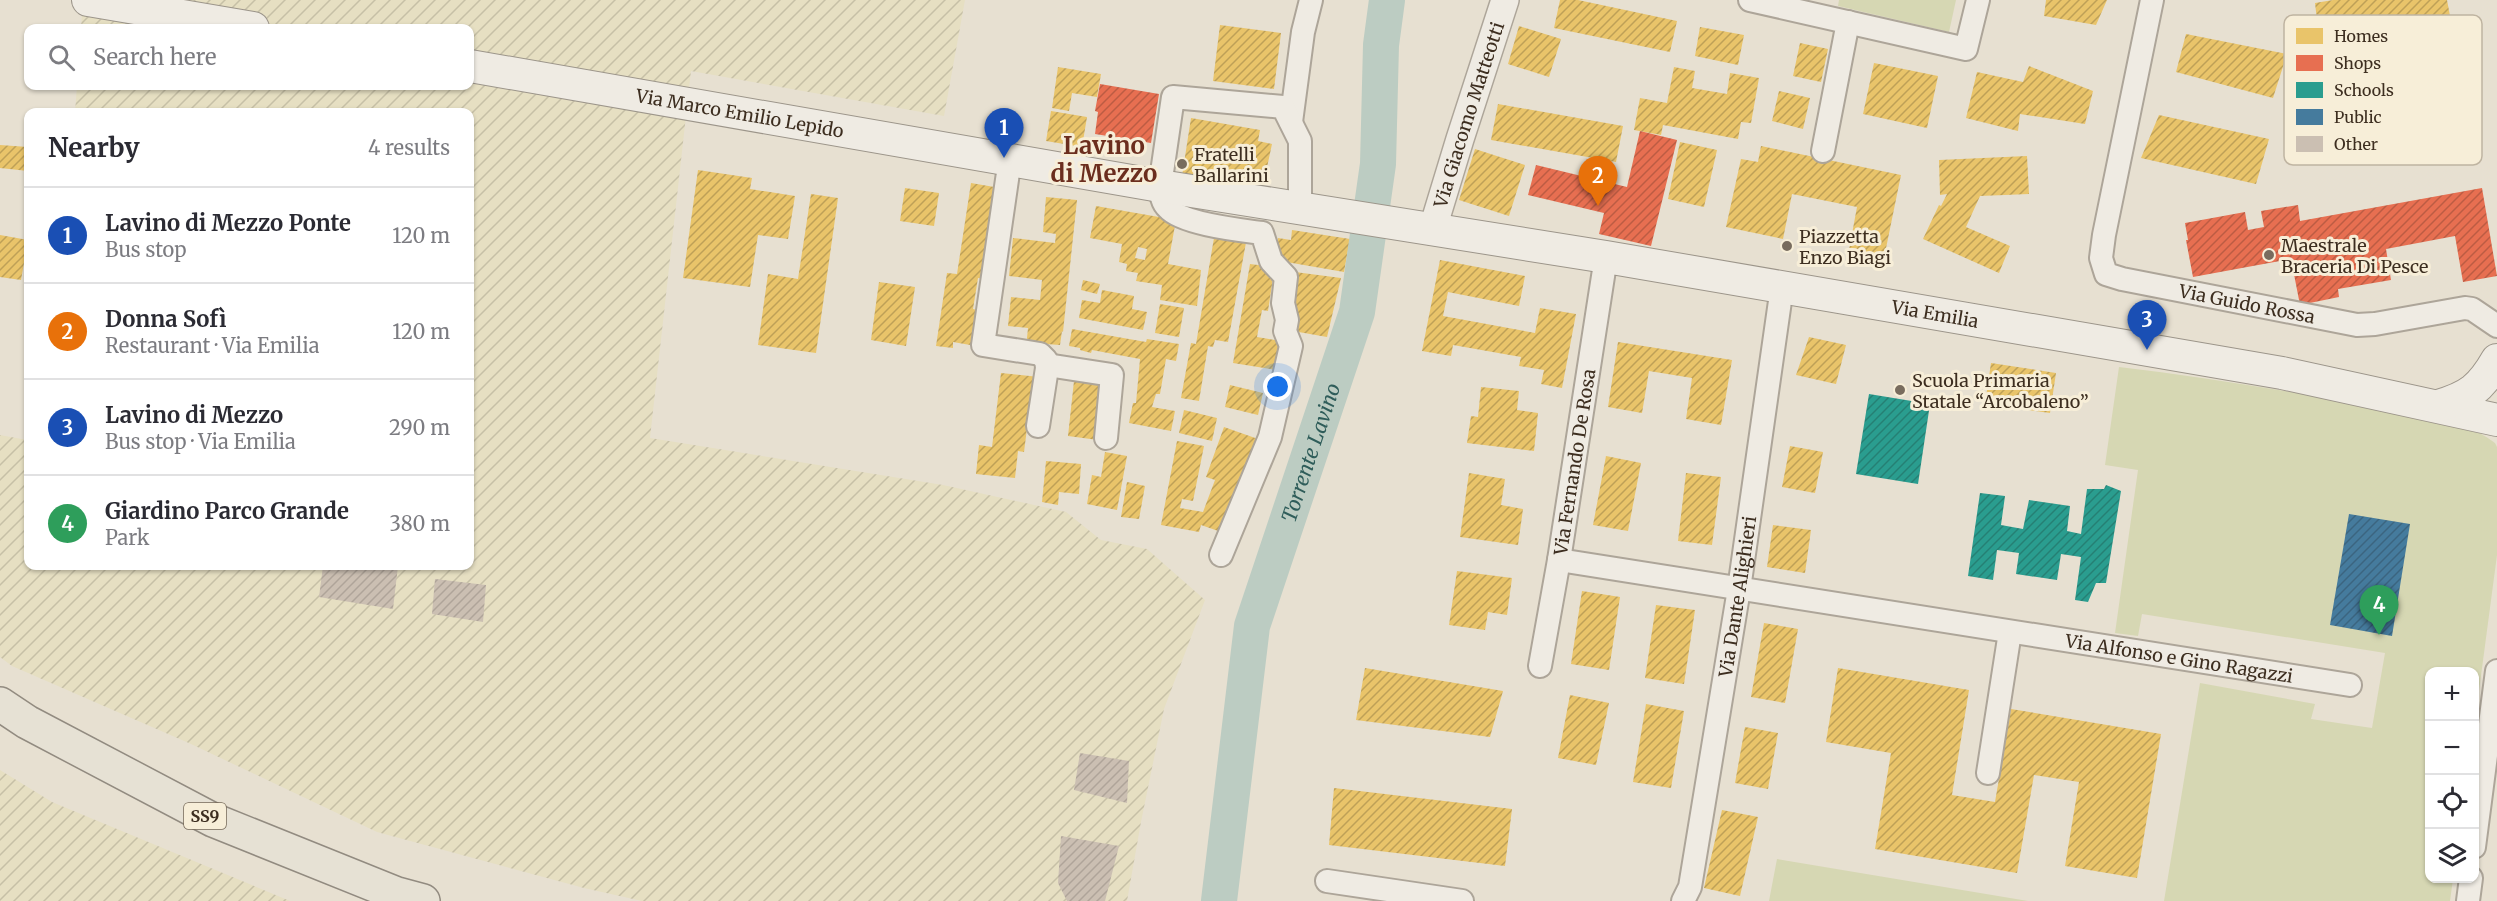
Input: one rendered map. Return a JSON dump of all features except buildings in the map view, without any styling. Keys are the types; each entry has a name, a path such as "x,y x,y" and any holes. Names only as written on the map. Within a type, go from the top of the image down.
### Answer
{"main road":[{"path":"88,0 229,24"},
{"name":"Via Marco Emilio Lepido","path":"474,67 1425,230"},
{"name":"Via Emilia","path":"1425,230 1606,257 2282,373 2497,418"},
{"path":"2438,406 2456,401 2471,393 2481,385 2496,360"},
{"name":"Via Emilia","path":"2496,360 2488,388 2497,418"},
{"name":"SS9","path":"0,704 27,722 213,820 397,894 423,901"}],"street":[{"path":"1291,122 1303,32 1311,0"},
{"name":"Via Giacomo Matteotti","path":"1425,230 1505,0"},
{"path":"1750,0 1965,49 1978,0"},
{"name":"Via Guido Rossa","path":"2152,0 2104,235 2101,258 2106,274 2357,325 2375,324 2455,308 2472,309 2491,322 2496,360"},
{"path":"1823,151 1848,22"},
{"path":"1221,555 1270,437 1291,346 1285,332 1287,320 1283,303 1286,277 1271,261 1262,233 1205,224 1172,211 1162,200 1160,186 1173,97 1283,107 1300,141 1300,208"},
{"path":"1010,159 983,345 1040,354 1046,360 1038,426"},
{"name":"Via Fernando De Rosa","path":"1540,666 1559,561 1606,257"},
{"name":"Via Dante Alighieri","path":"1683,901 1690,887 1739,589 1782,287"},
{"path":"1047,365 1112,375 1106,438"},
{"name":"Via Alfonso e Gino Ragazzi","path":"1559,561 2350,685"},
{"path":"1988,773 2010,632"},
{"path":"2477,829 2497,671"},
{"path":"1327,881 1462,901"},
{"path":"2468,901 2470,883"}],"shaded area":[{"path":"83,0 965,0 944,116 691,71 650,438 943,485 1066,512 1101,540 1147,549 1205,600 1164,709 1127,901 642,901 584,888 377,832 191,744 12,666 0,657 0,435 24,439 24,570 474,570 474,108 75,108 77,90 474,90 474,24 81,24"},
{"path":"0,770 52,802 290,901 0,901"}],"green space":[{"path":"1839,0 1956,0 1949,32 1838,6"},
{"path":"2119,367 2197,377 2415,412 2459,424 2479,432 2495,443 2497,447 2497,555 2479,691 2479,667 2425,667 2425,883 2452,883 2450,901 2164,901 2200,683 2315,704 2311,719 2372,728 2385,653 2142,614 2138,636 2115,633 2138,470 2105,465"},
{"path":"1777,859 2028,901 1769,901"}],"waterway":[{"name":"Torrente Lavino","path":"1219,901 1252,626 1357,312 1378,164 1381,45 1387,0"}],"place":[{"name":"Lavino di Mezzo Ponte","path":"1004,158"},
{"name":"Fratelli Ballarini","path":"1182,164"},
{"name":"Donna Sofì","path":"1598,206"},
{"name":"Piazzetta Enzo Biagi","path":"1787,246"},
{"name":"Maestrale Braceria Di Pesce","path":"2269,255"},
{"name":"Lavino di Mezzo","path":"2147,350"},
{"name":"Scuola Primaria Statale “Arcobaleno”","path":"1900,390"},
{"name":"Giardino Parco Grande","path":"2379,635"}],"district":[{"name":"Lavino di Mezzo","path":"1104,159"}]}
